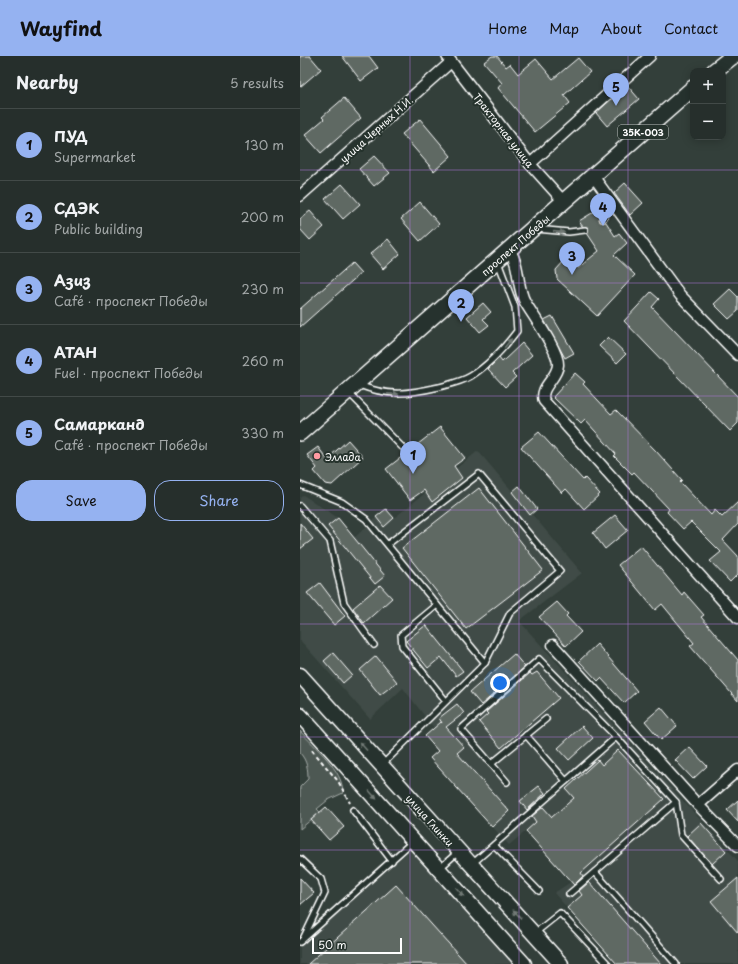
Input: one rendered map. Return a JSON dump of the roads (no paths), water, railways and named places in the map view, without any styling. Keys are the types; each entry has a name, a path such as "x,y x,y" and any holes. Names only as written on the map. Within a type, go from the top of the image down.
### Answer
{"main road":[{"path":"718,68 733,56"},
{"name":"проспект Победы","path":"300,433 690,91"},
{"name":"улица Глинки","path":"300,675 561,964"},
{"path":"300,715 524,964"}],"street":[{"path":"530,164 650,56"},
{"name":"Тракторная улица","path":"449,59 530,164 564,202"},
{"name":"улица Черных Н.И.","path":"300,196 449,59"},
{"path":"593,176 680,295 738,355"},
{"path":"509,249 516,259 524,300 556,354 558,365 556,375 542,395 544,401 738,618"},
{"path":"553,645 698,805 738,846"},
{"path":"698,805 738,770"}],"lane":[{"path":"603,219 614,203"},
{"path":"533,229 569,232 585,230"},
{"path":"351,388 390,394 410,394 460,382 472,376 495,357 517,331 514,307 497,260"},
{"path":"351,388 402,447"},
{"path":"381,766 485,663 510,613 560,571 479,474 388,544"},
{"path":"300,485 325,494 366,519 485,663"},
{"path":"300,506 330,541 344,603 374,645"},
{"path":"437,605 401,636 400,641 402,646 446,701"},
{"path":"507,782 461,729 539,659 616,737 676,802 681,835 721,879"},
{"path":"491,764 546,718"},
{"path":"526,735 566,781"},
{"path":"471,865 616,737"},
{"path":"569,894 676,802"},
{"path":"353,810 392,861"},
{"path":"301,941 414,840"},
{"path":"494,845 539,891"},
{"path":"439,868 459,851"},
{"path":"300,859 321,879 325,893 301,941"},
{"path":"595,872 676,964"},
{"path":"535,934 560,913 608,964"}],"place":[{"name":"Самарканд","path":"616,106"},
{"name":"АТАН","path":"603,226"},
{"name":"Азиз","path":"572,275"},
{"name":"СДЭК","path":"461,322"},
{"name":"Эллада","path":"317,456"},
{"name":"ПУД","path":"413,474"}]}
